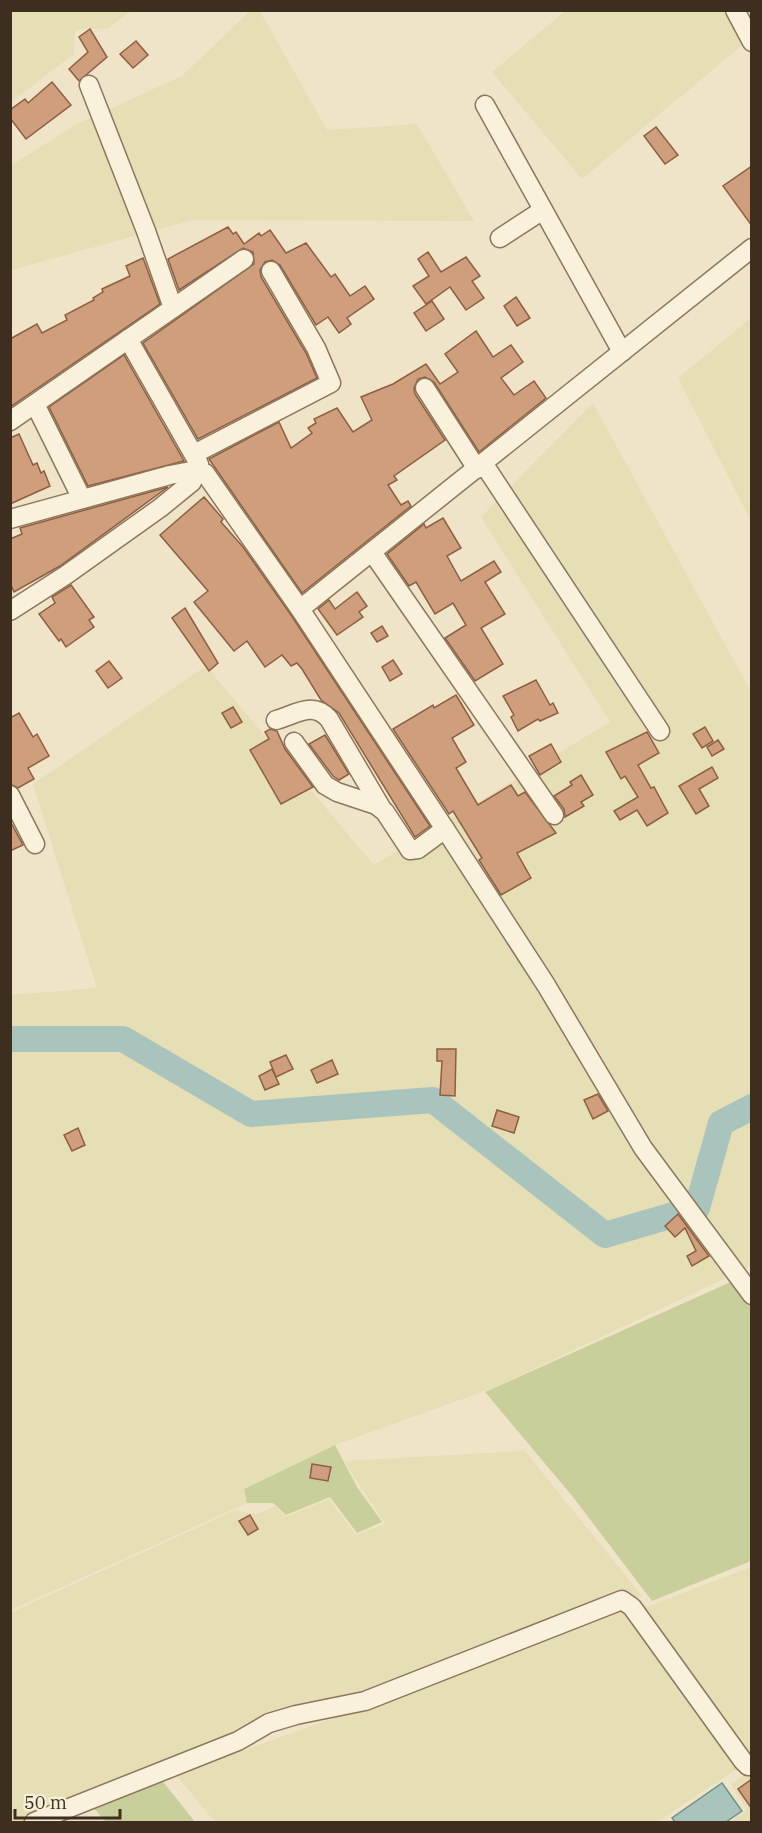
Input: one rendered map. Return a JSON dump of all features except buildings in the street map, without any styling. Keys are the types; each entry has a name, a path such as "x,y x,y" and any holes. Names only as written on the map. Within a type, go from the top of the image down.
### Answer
{"street":[{"path":"735,10 752,42"},
{"path":"89,85 147,231 173,308"},
{"path":"485,105 622,352"},
{"path":"500,238 543,210"},
{"path":"300,609 752,248"},
{"path":"10,421 244,259"},
{"path":"10,519 198,466 331,382 316,348 271,271"},
{"path":"128,339 198,466 300,609 445,829 546,986 658,1168 752,1295"},
{"path":"425,388 660,731"},
{"path":"35,404 82,500"},
{"path":"10,610 66,575 160,508 192,482 198,466"},
{"path":"372,552 554,815"},
{"path":"276,720 313,708 321,710 329,719 410,850 418,849 445,829"},
{"path":"294,742 320,780 330,789 368,801 385,812"},
{"path":"10,795 35,844"},
{"path":"34,1822 238,1741 269,1723 365,1701 622,1600 632,1608 743,1761 748,1766 752,1765"}],"shaded area":[{"path":"11,10 131,11 108,28 75,30 74,54 11,102"},
{"path":"250,11 260,11 327,130 417,124 474,221 193,220 11,270 10,166 75,125 182,76"},
{"path":"565,11 751,11 751,38 582,179 492,72"},
{"path":"751,318 751,521 678,378"},
{"path":"593,403 751,692 751,1266 493,1388 335,1445 244,1489 247,1503 11,1610 11,995 97,988 33,784 206,666 374,865 610,722 481,517"},
{"path":"525,1451 643,1597 617,1597 394,1685 285,1711 74,1802 23,1822 11,1822 10,1613 234,1511 258,1514 275,1506 286,1517 329,1499 356,1535 385,1524 344,1461"},
{"path":"751,1567 751,1753 747,1756 639,1610"},
{"path":"623,1606 655,1654 740,1767 657,1822 215,1822 176,1775 339,1716"},
{"path":"751,1771 751,1822 730,1822 747,1810 731,1784"}],"green space":[{"path":"733,1281 751,1305 751,1561 652,1601 573,1497 485,1392"},
{"path":"335,1445 357,1487 382,1522 357,1533 330,1497 286,1515 273,1503 247,1503 244,1489"},
{"path":"161,1779 195,1822 106,1822 92,1806"}],"water":[{"path":"722,1783 742,1811 726,1822 675,1822 672,1818"}],"waterway":[{"path":"10,1039 123,1039 251,1114 433,1100 605,1235 697,1208 721,1123 752,1107"}]}
